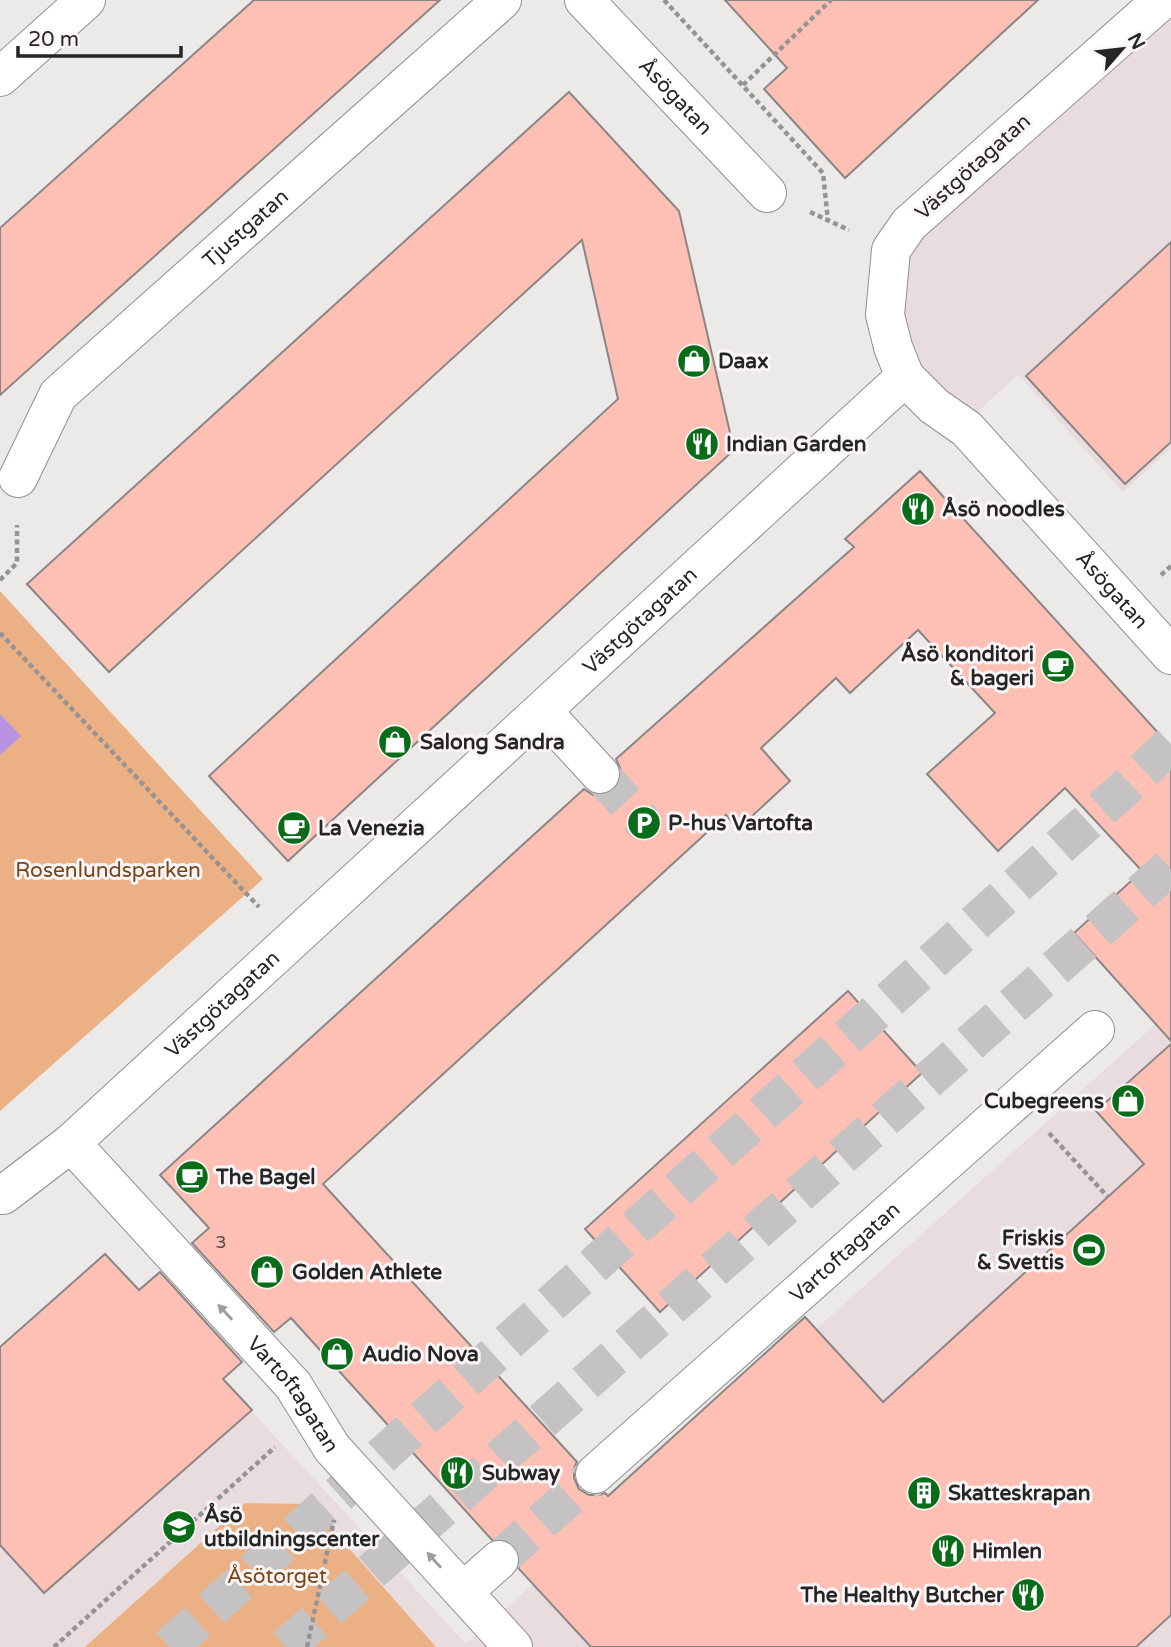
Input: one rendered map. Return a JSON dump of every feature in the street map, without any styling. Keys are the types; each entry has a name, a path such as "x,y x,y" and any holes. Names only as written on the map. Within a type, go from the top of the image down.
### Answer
{"street":[{"path":"0,77 86,0"},
{"name":"Tjustgatan","path":"18,478 58,395 502,0"},
{"name":"Åsögatan","path":"583,0 767,193"},
{"name":"Västgötagatan","path":"0,1195 71,1143 905,377 893,347 885,315 891,250 909,223 1162,0"},
{"name":"Åsögatan","path":"905,377 934,406 967,429 1171,655"},
{"path":"543,712 600,774"},
{"name":"Vartoftagatan","path":"595,1474 1095,1030"},
{"name":"Vartoftagatan","path":"71,1143 293,1385 332,1448 513,1647"},
{"path":"463,1592 499,1560"}],"path":[{"path":"664,0 822,173 828,221"},
{"path":"743,85 831,0"},
{"path":"767,193 891,250"},
{"path":"0,633 292,942"},
{"path":"1017,1100 1108,1197"},
{"path":"54,1647 275,1447"},
{"path":"307,1647 334,1516"}],"shaded area":[{"path":"1171,0 1171,448 1123,492 1018,375 964,424 901,374 886,253"},
{"path":"0,714 21,736 0,755"},
{"path":"1171,1010 1171,1647 0,1647 0,1347 139,1290 151,1280 233,1371 223,1380 466,1644"}],"green space":[{"name":"Rosenlundsparken","path":"0,591 263,879 0,1111"},
{"name":"Åsötorget","path":"245,1503 310,1504 436,1647 85,1647"}],"building":[{"path":"254,0 440,0 0,395 0,228"},
{"path":"725,0 1038,0 845,178 764,89 787,68"},
{"path":"569,92 679,211 734,450 288,861 209,776 618,399 582,240 109,672 27,584"},
{"path":"1171,242 1171,442 1125,484 1026,376"},
{"path":"920,471 1171,747 1171,1041 1074,933 1142,871 1065,788 998,851 927,774 995,713 918,630 850,693 836,678 761,748 790,781 738,829 726,815 323,1184 577,1462 574,1478 579,1489 589,1495 605,1493 608,1496 805,1317 883,1402 1144,1164 1096,1111 1171,1044 1171,1615 1136,1647 591,1647 519,1569 520,1556 515,1545 505,1539 492,1540 291,1318 274,1332 192,1243 209,1228 160,1175 584,789 593,795 604,795 615,790 621,781 621,770 616,759 854,547 845,539"},
{"path":"848,991 922,1073 660,1312 585,1229"},
{"path":"105,1254 139,1290 160,1272 242,1362 223,1379 252,1410 44,1593 0,1545 0,1347"}],"tunnel":[{"path":"169,1647 1171,744"},
{"path":"600,774 644,823"},
{"path":"286,1647 1171,866"},
{"path":"499,1560 595,1474"}],"place":[{"name":"Daax","path":"694,361"},
{"name":"Indian Garden","path":"702,444"},
{"name":"Åsö noodles","path":"918,509"},
{"name":"Åsö konditori & bageri","path":"1058,666"},
{"name":"Salong Sandra","path":"395,742"},
{"name":"P-hus Vartofta","path":"644,823"},
{"name":"La Venezia","path":"294,828"},
{"name":"Cubegreens","path":"1128,1101"},
{"name":"The Bagel","path":"192,1177"},
{"name":"Friskis & Svettis","path":"1089,1250"},
{"name":"Golden Athlete","path":"267,1272"},
{"name":"Audio Nova","path":"337,1354"},
{"name":"Subway","path":"457,1473"},
{"name":"Skatteskrapan","path":"924,1493"},
{"name":"Åsö utbildningscenter","path":"179,1527"},
{"name":"Himlen","path":"948,1551"},
{"name":"The Healthy Butcher","path":"1028,1595"}]}
